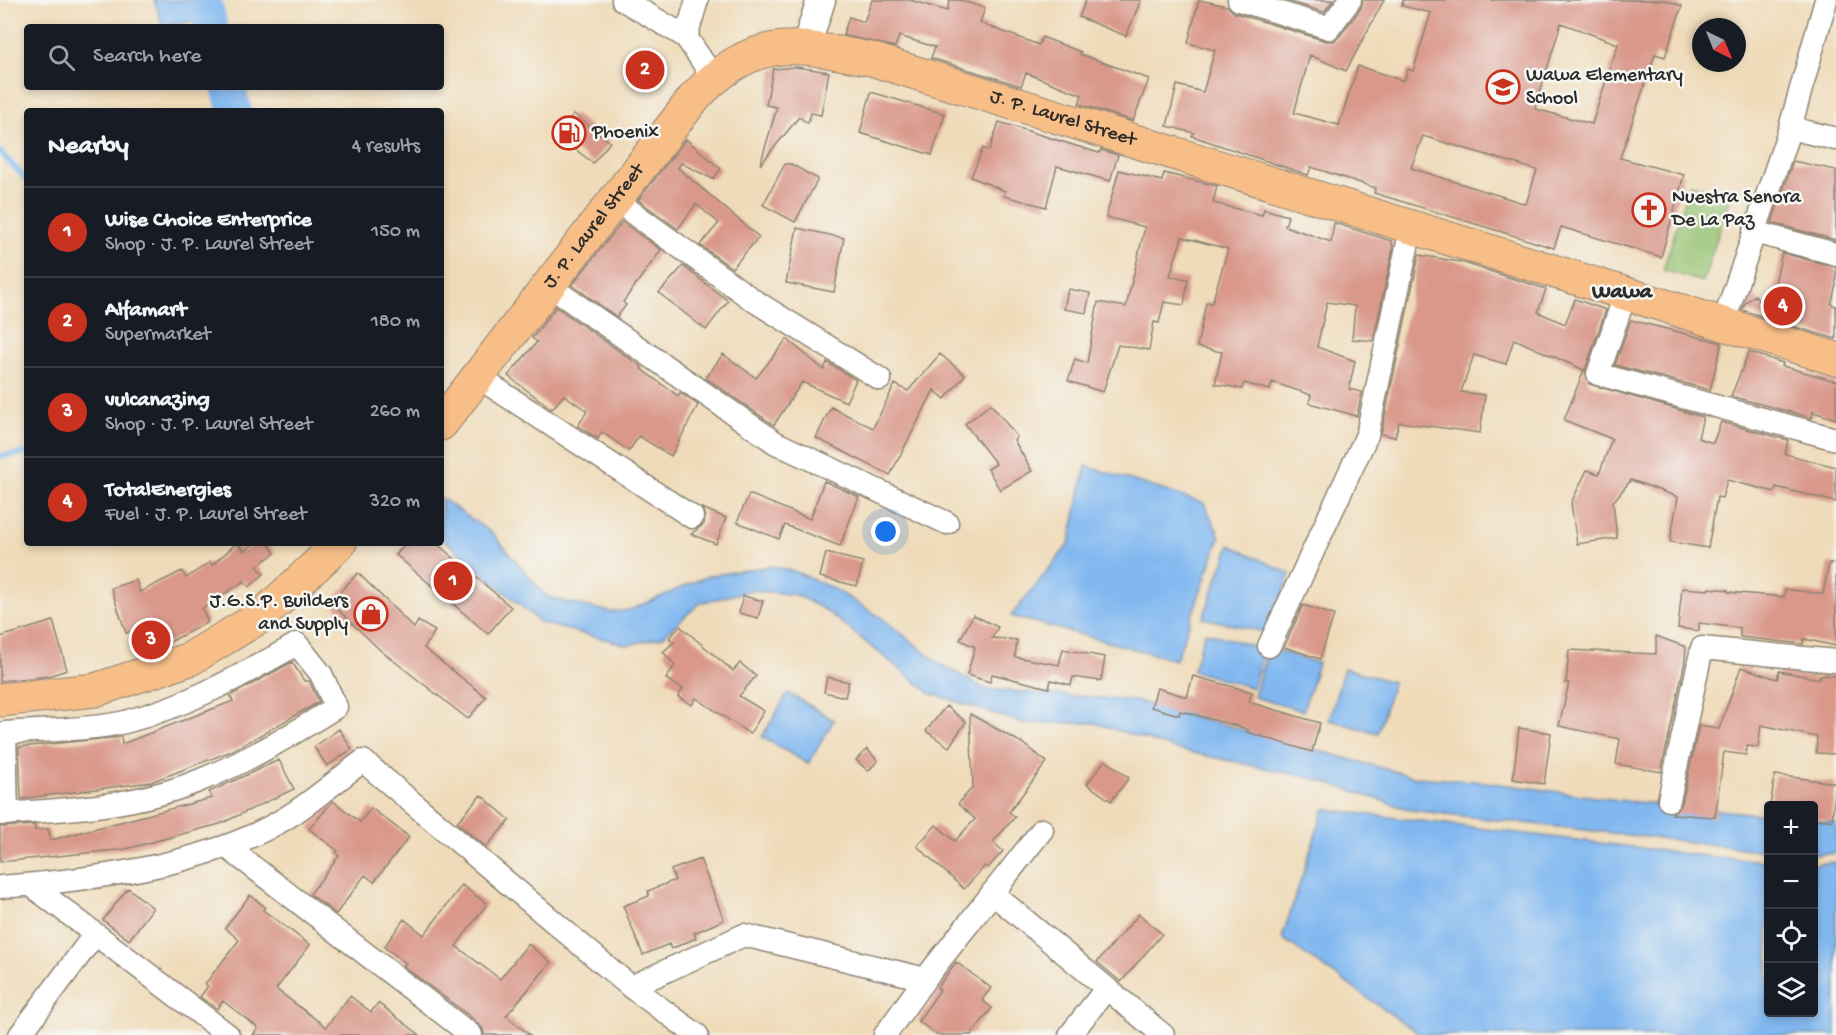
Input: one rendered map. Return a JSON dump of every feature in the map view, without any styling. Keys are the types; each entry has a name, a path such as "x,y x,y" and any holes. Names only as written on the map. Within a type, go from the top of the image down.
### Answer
{"main road":[{"name":"J. P. Laurel Street","path":"444,420 694,98 713,77 733,62 773,47 806,47 872,59 1836,359"},
{"path":"0,700 95,690 190,659 263,615 337,546"}],"street":[{"path":"623,0 686,37 713,77"},
{"path":"686,37 697,0"},
{"path":"806,47 821,0"},
{"path":"1239,0 1329,28 1350,0"},
{"path":"1723,324 1790,128 1826,0"},
{"path":"1790,128 1836,139"},
{"path":"615,200 753,300 880,379"},
{"path":"1269,646 1367,435 1411,228"},
{"path":"1754,232 1836,254"},
{"path":"548,285 776,443 947,523"},
{"path":"1625,295 1598,374 1836,439"},
{"path":"478,377 692,517"},
{"path":"297,644 321,674 336,707 273,746 201,780 119,803 3,814 5,734 123,723 225,686 297,644"},
{"path":"1669,800 1702,648 1836,661"},
{"path":"0,887 114,874 227,847 272,826 363,761 631,987 697,1035"},
{"path":"885,1035 925,979 1042,830"},
{"path":"227,847 471,1035"},
{"path":"30,885 226,1034"},
{"path":"992,893 1163,1035"},
{"path":"20,1035 95,934"},
{"path":"631,987 744,935 925,979"},
{"path":"1070,1035 1106,989"}],"green space":[{"path":"1690,184 1730,196 1703,282 1663,270"}],"water":[{"path":"154,0 214,0 190,22 162,24"},
{"path":"1086,466 1204,503 1220,537 1176,660 1011,616 1069,544"},
{"path":"444,500 492,533 547,597 611,612 630,610 708,576 771,566 796,572 834,589 882,618 940,664 985,689 1137,701 1415,777 1486,782 1626,801 1764,815 1764,851 1411,810 1316,779 1179,750 1095,723 1023,723 930,693 825,610 797,595 752,590 700,603 662,637 628,645 541,623 444,540"},
{"path":"1230,545 1290,574 1269,633 1203,618"},
{"path":"1205,632 1264,649 1253,688 1193,671"},
{"path":"1268,648 1318,663 1303,711 1254,697"},
{"path":"1344,668 1393,682 1378,733 1329,720"},
{"path":"788,693 834,720 808,764 762,737"},
{"path":"1324,809 1713,857 1764,861 1764,1017 1818,1017 1818,864 1836,862 1836,1035 1421,1035 1282,938"},
{"path":"1818,821 1836,823 1836,853 1818,855"}],"building":[{"path":"872,0 910,0 947,11 950,0 959,0 985,8 980,23 1039,45 1042,37 1081,52 1080,54 1149,79 1133,121 1079,104 1082,95 1026,73 1021,86 931,58 935,47 899,36 895,47 843,35 849,17 864,22"},
{"path":"1086,0 1141,0 1126,36 1079,17"},
{"name":"Wawa Elementary School","path":"1199,0 1227,6 1235,13 1326,41 1334,41 1361,8 1363,0 1384,0 1346,71 1310,55 1294,113 1339,125 1358,66 1404,81 1408,69 1413,71 1431,13 1402,6 1403,0 1665,0 1682,6 1665,57 1655,54 1620,158 1684,175 1661,257 1561,227 1554,248 1374,193 1376,188 1311,167 1308,175 1192,136 1194,133 1167,126 1177,85 1203,92 1215,50 1188,43","holes":["1561,23 1618,44 1592,124 1535,109","1423,136 1537,170 1526,204 1411,168"]},
{"path":"1284,0 1333,0 1324,12"},
{"path":"796,67 829,72 821,115 811,113 808,123 799,117 760,165 777,107 766,105 773,69"},
{"path":"871,92 945,114 932,155 860,133"},
{"path":"574,114 610,142 593,163 557,135"},
{"path":"999,122 1099,153 1101,150 1118,155 1110,181 1057,166 1046,207 1004,196 1005,191 971,177 983,148 989,151"},
{"path":"686,139 721,169 713,179 681,163 678,168 759,237 732,268 700,245 719,223 696,204 678,229 638,200"},
{"path":"1793,161 1836,170 1836,240 1772,223"},
{"path":"785,164 791,164 818,179 795,222 763,205"},
{"path":"1119,170 1162,181 1164,173 1217,186 1213,203 1262,215 1264,209 1288,216 1285,226 1331,242 1334,223 1392,241 1393,249 1373,341 1352,339 1355,306 1327,302 1317,347 1355,361 1349,389 1362,392 1357,416 1309,403 1311,395 1272,382 1270,390 1244,383 1242,389 1215,384 1222,352 1197,347 1206,302 1212,303 1228,249 1182,237 1170,276 1188,279 1184,305 1164,302 1159,323 1154,322 1149,350 1118,345 1103,392 1068,381 1075,359 1087,363 1098,302 1126,307 1145,227 1106,217"},
{"path":"622,222 661,250 623,302 626,305 617,317 572,285"},
{"path":"797,228 844,238 834,292 786,283"},
{"path":"1782,253 1836,267 1836,285 1831,304 1836,306 1836,339 1788,325 1795,301 1770,319 1742,310 1745,303 1755,295 1768,313"},
{"path":"1419,255 1461,262 1546,289 1538,312 1565,324 1575,299 1606,310 1585,370 1589,384 1703,417 1698,438 1713,443 1721,422 1788,440 1785,454 1836,467 1836,502 1776,487 1775,492 1727,480 1722,498 1717,497 1708,548 1670,542 1678,497 1631,480 1613,502 1617,538 1577,544 1571,503 1587,470 1599,474 1612,439 1564,420 1584,370 1514,339 1506,364 1474,355 1461,392 1485,395 1480,433 1399,422 1395,437 1381,434"},
{"path":"683,266 728,301 706,330 659,293"},
{"path":"1068,289 1090,293 1086,313 1064,309"},
{"path":"556,307 642,367 641,369 678,396 680,393 698,405 671,456 639,436 629,451 602,432 598,439 578,426 587,411 564,395 552,409 508,376 537,342 532,338"},
{"path":"1631,320 1722,343 1710,390 1615,365"},
{"path":"787,339 824,370 827,362 856,380 846,402 802,382 774,425 706,378 723,354 756,378"},
{"path":"1749,352 1783,363 1782,366 1836,381 1836,419 1813,412 1812,418 1731,396"},
{"path":"940,354 965,375 945,399 934,390 890,475 816,438 831,407 873,428 895,384 908,391"},
{"path":"991,404 1017,437 1014,440 1032,471 1000,490 988,469 996,464 965,424"},
{"path":"824,481 859,497 840,546 785,525 779,539 737,522 749,494 810,519"},
{"path":"702,508 726,518 716,544 691,534 704,524 705,517"},
{"path":"234,546 240,546 244,551 251,546 270,546 275,553 257,566 264,574 249,587 244,581 202,609 208,622 166,644 142,653 134,630 126,633 111,588 136,580 140,592 182,571 186,578 210,562 212,565"},
{"path":"404,546 440,546 511,607 488,634 396,555"},
{"path":"826,553 863,562 857,586 820,577"},
{"path":"1829,563 1836,564 1836,646 1804,639 1803,644 1740,637 1740,628 1699,623 1699,631 1678,628 1682,588 1708,590 1709,588 1784,597 1785,589 1823,594"},
{"path":"358,573 414,628 418,621 435,631 424,648 486,697 468,719 380,650 330,602"},
{"path":"743,596 763,601 758,618 739,613"},
{"path":"1303,605 1334,615 1320,659 1284,647"},
{"path":"973,615 998,627 992,638 1017,640 1015,657 1059,665 1063,649 1105,657 1101,681 1073,677 1071,685 1051,680 1049,688 992,674 990,682 967,675 975,647 960,640"},
{"path":"53,621 67,670 49,676 0,681 0,637"},
{"path":"680,626 733,671 740,663 756,676 739,696 764,711 750,734 696,698 692,705 678,697 683,689 666,679 675,665 663,652 674,642 669,638"},
{"path":"1656,636 1686,647 1661,772 1616,764 1620,739 1559,726 1569,683 1566,683 1569,650 1656,654"},
{"path":"292,662 304,681 309,681 319,702 232,751 151,782 21,799 19,747 121,737 122,744 233,701 230,696"},
{"path":"1741,667 1777,679 1779,671 1819,679 1820,675 1836,676 1836,754 1816,753 1817,737 1761,725 1758,747 1747,746 1746,755 1724,752 1715,817 1672,814 1682,803 1699,726 1719,729"},
{"path":"1193,676 1252,692 1249,702 1320,723 1312,752 1247,732 1248,729 1180,711 1179,715 1151,707 1157,688 1187,697"},
{"path":"827,677 849,682 845,697 824,692"},
{"path":"946,706 966,722 949,747 926,731"},
{"path":"970,714 1022,743 1047,762 1009,812 1015,817 993,842 1003,851 988,868 985,866 964,889 917,846 936,825 955,841 975,819 958,804 973,787"},
{"path":"1519,728 1551,733 1544,784 1513,779"},
{"path":"339,729 352,749 327,766 314,747"},
{"path":"867,749 878,761 868,771 856,760"},
{"path":"279,760 294,789 220,824 126,849 0,862 0,827 35,825 35,830 48,829 51,840 212,798 209,792"},
{"path":"1105,760 1129,778 1111,801 1087,784"},
{"path":"1775,775 1836,783 1832,821 1818,819 1818,801 1771,801"},
{"path":"481,795 510,820 486,847 457,822"},
{"path":"333,801 360,822 371,808 409,837 374,882 365,875 336,914 310,894 339,856 336,853 338,851 309,829"},
{"path":"700,859 724,920 694,933 696,938 671,949 669,944 643,955 623,906 649,896 648,891 675,880 671,870"},
{"path":"462,885 487,904 456,946 500,979 528,944 551,962 506,1016 530,1035 484,1035 483,1029 472,1018 403,966 406,963 384,947 404,919 424,935"},
{"path":"128,888 153,908 129,940 103,920"},
{"path":"250,895 265,907 263,910 310,945 276,989 326,1027 350,996 371,1012 378,1003 420,1035 253,1035 258,1028 223,1001 217,1009 200,997 208,986 205,984 239,940 225,928"},
{"path":"1139,914 1162,934 1121,982 1097,962"},
{"path":"956,962 991,988 982,1000 992,1008 971,1035 937,1035 918,1021 940,990 937,988"}],"waterway":[{"path":"204,0 210,24"},
{"path":"229,90 234,108"},
{"path":"0,152 24,177"},
{"path":"0,456 24,453"}],"place":[{"name":"Alfamart","path":"645,70"},
{"name":"Wawa Elementary School","path":"1503,87"},
{"name":"Phoenix","path":"569,133"},
{"name":"Nuestra Senora De La Paz","path":"1649,210"},
{"name":"TotalEnergies","path":"1783,306"},
{"name":"Wise Choice Enterprice","path":"453,581"},
{"name":"J.G.S.P. Builders and Supply","path":"371,614"},
{"name":"vulcanazing","path":"151,640"}],"district":[{"name":"Wawa","path":"1622,293"}]}
